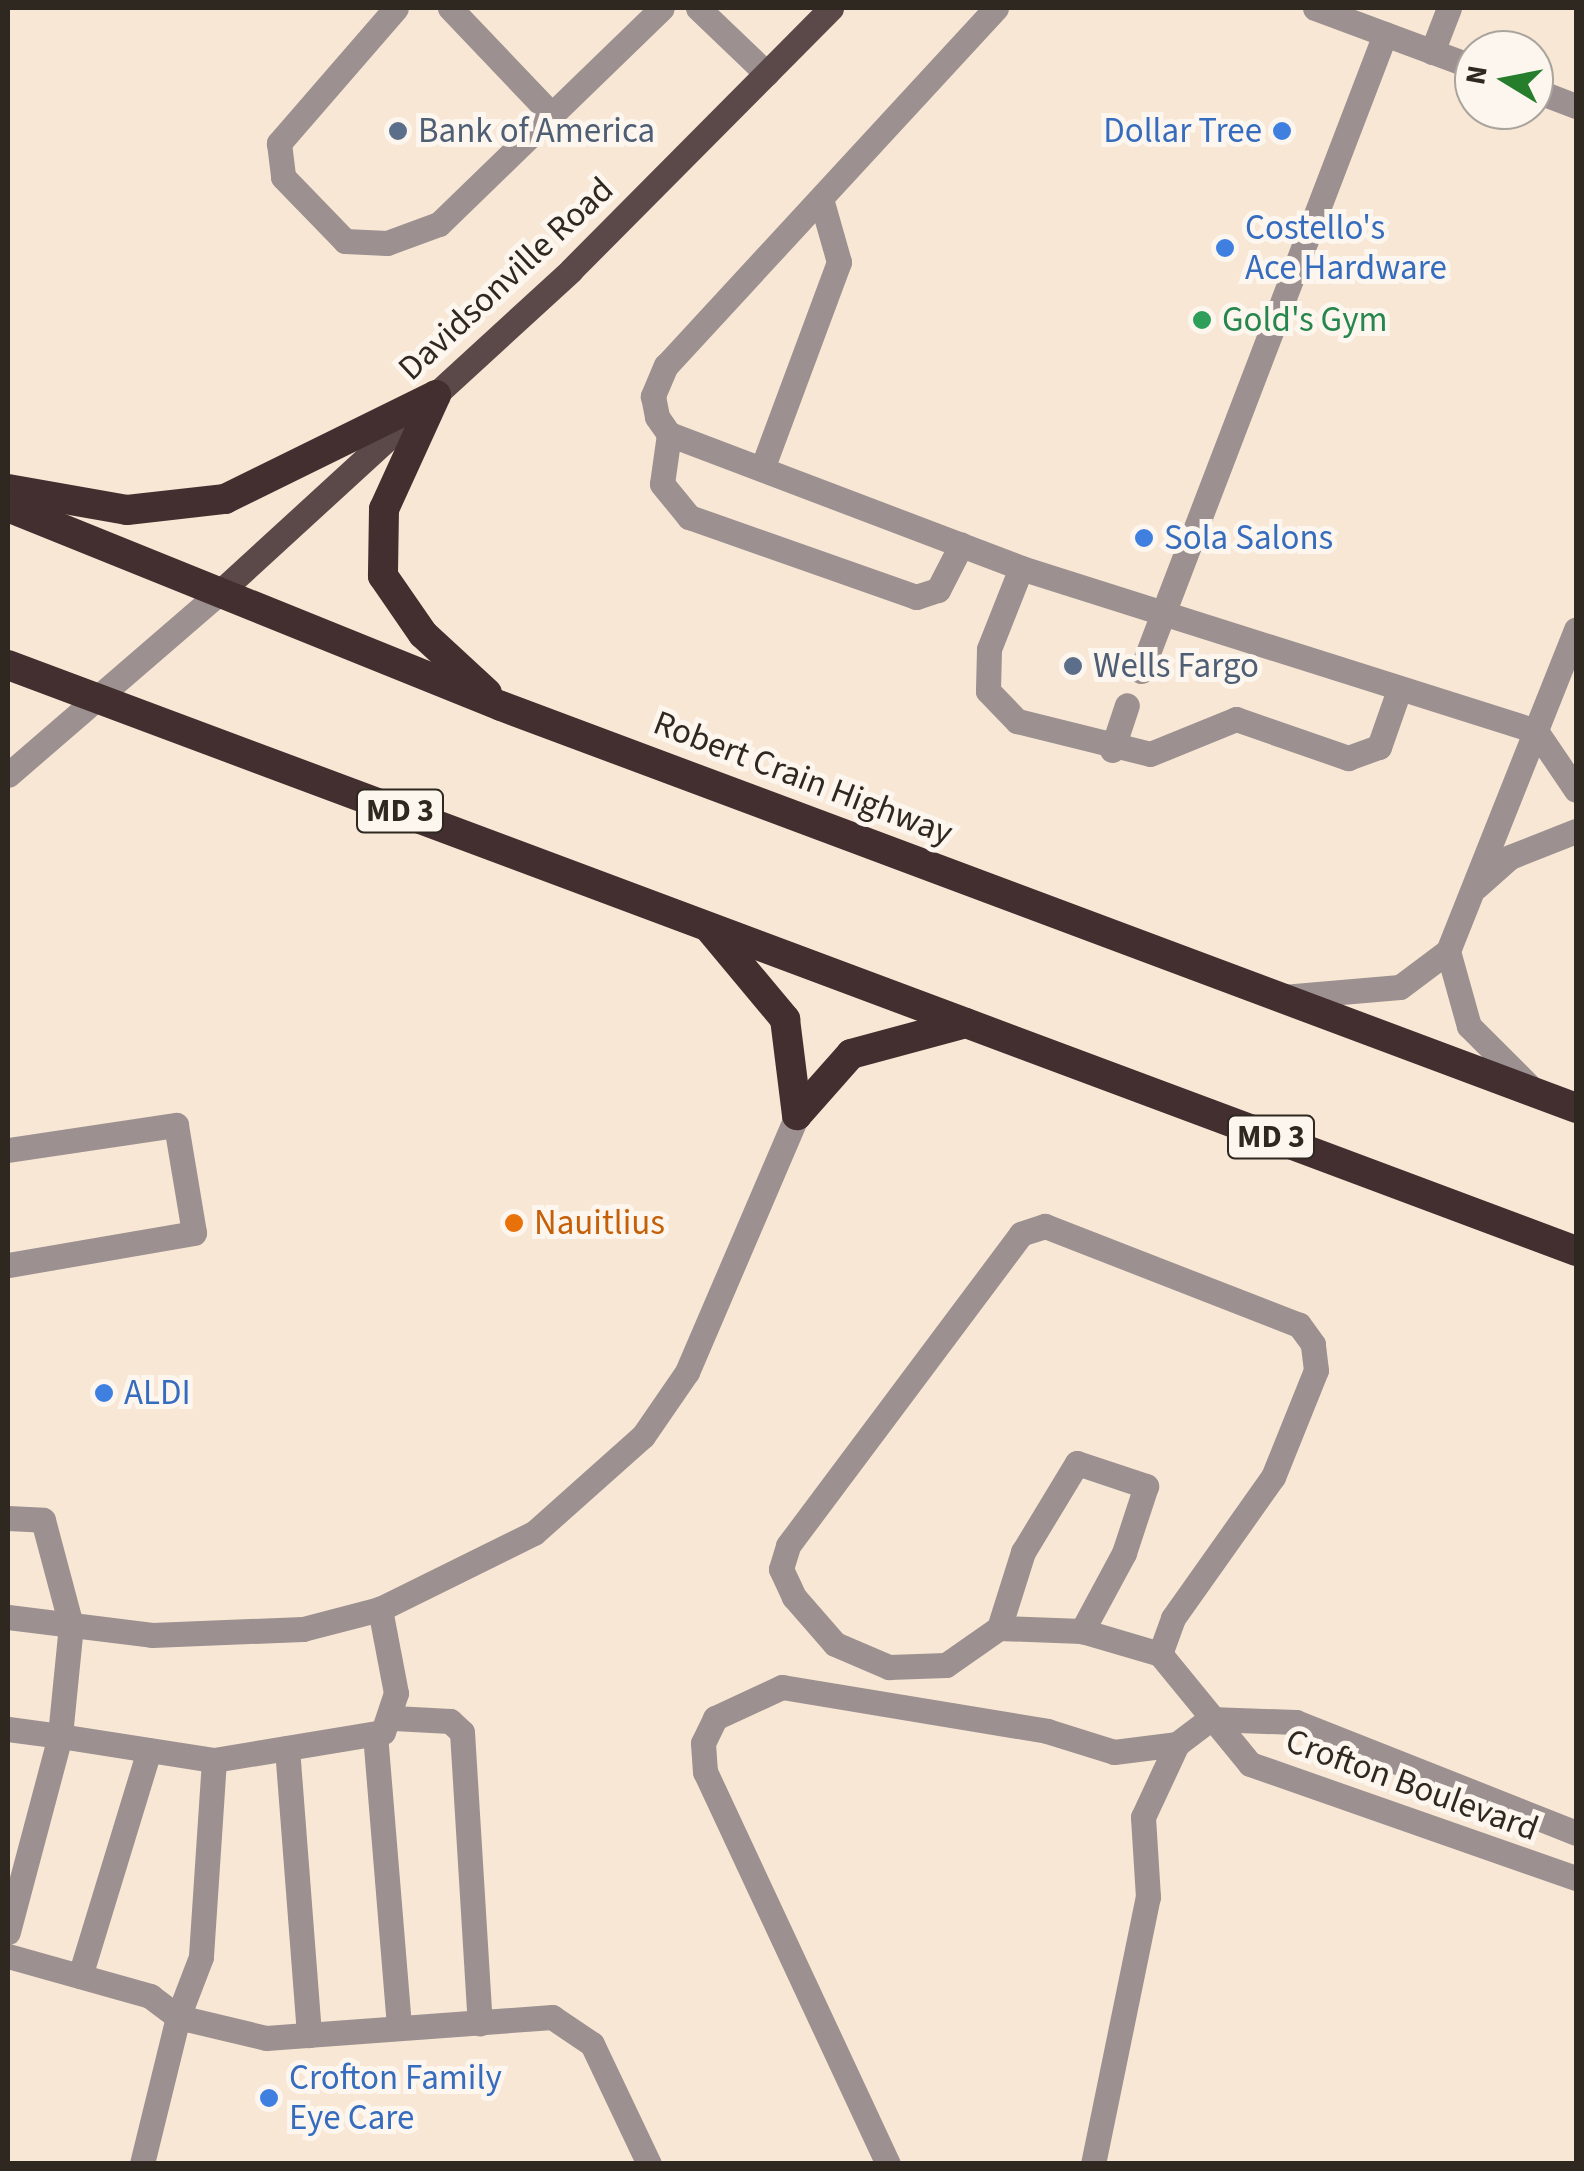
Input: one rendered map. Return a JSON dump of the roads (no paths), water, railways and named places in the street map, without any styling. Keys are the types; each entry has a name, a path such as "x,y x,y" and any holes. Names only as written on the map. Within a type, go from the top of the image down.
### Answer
{"highway":[{"path":"8,489 127,510 225,498 436,395"},
{"path":"436,395 384,509 384,576 423,634 501,706"},
{"name":"Robert Crain Highway","path":"8,507 501,706 1576,1108"},
{"name":"MD 3","path":"8,665 1576,1251"},
{"path":"703,922 785,1019 798,1115"},
{"path":"798,1115 851,1054 966,1022"}],"main road":[{"name":"Davidsonville Road","path":"220,592 436,395 830,8"}],"street":[{"path":"396,8 288,125 282,177 345,241 387,243 439,224 662,8"},
{"path":"450,8 552,115"},
{"path":"698,8 767,74"},
{"path":"960,545 938,590 916,596 689,517 662,484 669,434 653,396 666,365 996,8"},
{"path":"1315,8 1454,60"},
{"path":"1432,52 1448,8"},
{"path":"1141,671 1384,34"},
{"path":"762,469 838,262 821,200"},
{"path":"669,434 1021,568 1536,732 1576,790"},
{"path":"1021,568 989,649 988,691 1017,722 1112,750 1150,754 1186,742 1211,722 1236,719 1348,758 1379,748 1399,690"},
{"path":"8,775 220,592"},
{"path":"1278,997 1400,987 1448,951 1536,732 1570,663 1576,630"},
{"path":"1112,750 1127,705"},
{"path":"1472,890 1510,858 1576,831"},
{"path":"1448,951 1469,1026 1536,1093"},
{"path":"8,1617 219,1636 303,1629 380,1609 534,1533 643,1436 723,1302 798,1115"},
{"path":"8,1150 176,1125 194,1233 8,1265"},
{"path":"1093,2164 1148,1897 1143,1817 1177,1744 1210,1719 1160,1654 1082,1631 1000,1628 946,1665 889,1667 835,1644 781,1570 788,1546 1020,1234 1044,1226 1299,1324 1313,1344 1316,1370 1273,1477 1173,1618 1160,1654"},
{"path":"1000,1628 1023,1552 1076,1463 1146,1486 1124,1552 1082,1631"},
{"path":"8,1518 43,1520 71,1625 60,1736 8,1932"},
{"path":"380,1609 400,2028"},
{"path":"888,2164 705,1772 703,1744 716,1718 782,1687 1047,1732 1114,1752 1177,1744"},
{"name":"Crofton Boulevard","path":"1210,1719 1296,1722 1576,1832"},
{"name":"Crofton Boulevard","path":"1210,1719 1250,1764 1576,1878"},
{"path":"8,1729 214,1760 384,1726 450,1721 462,1732 480,2022"},
{"path":"287,1748 309,2034"},
{"path":"80,1976 149,1750"},
{"path":"142,2164 178,2018 202,1957 214,1760"},
{"path":"8,1956 150,1996 178,2018 266,2038 552,2017 576,2026 648,2164"}],"place":[{"name":"Bank of America","path":"398,131"},
{"name":"Dollar Tree","path":"1282,131"},
{"name":"Costello's Ace Hardware","path":"1225,248"},
{"name":"Gold's Gym","path":"1202,320"},
{"name":"Sola Salons","path":"1144,538"},
{"name":"Wells Fargo","path":"1073,666"},
{"name":"Nauitlius","path":"514,1223"},
{"name":"ALDI","path":"104,1393"},
{"name":"Crofton Family Eye Care","path":"269,2098"}]}
